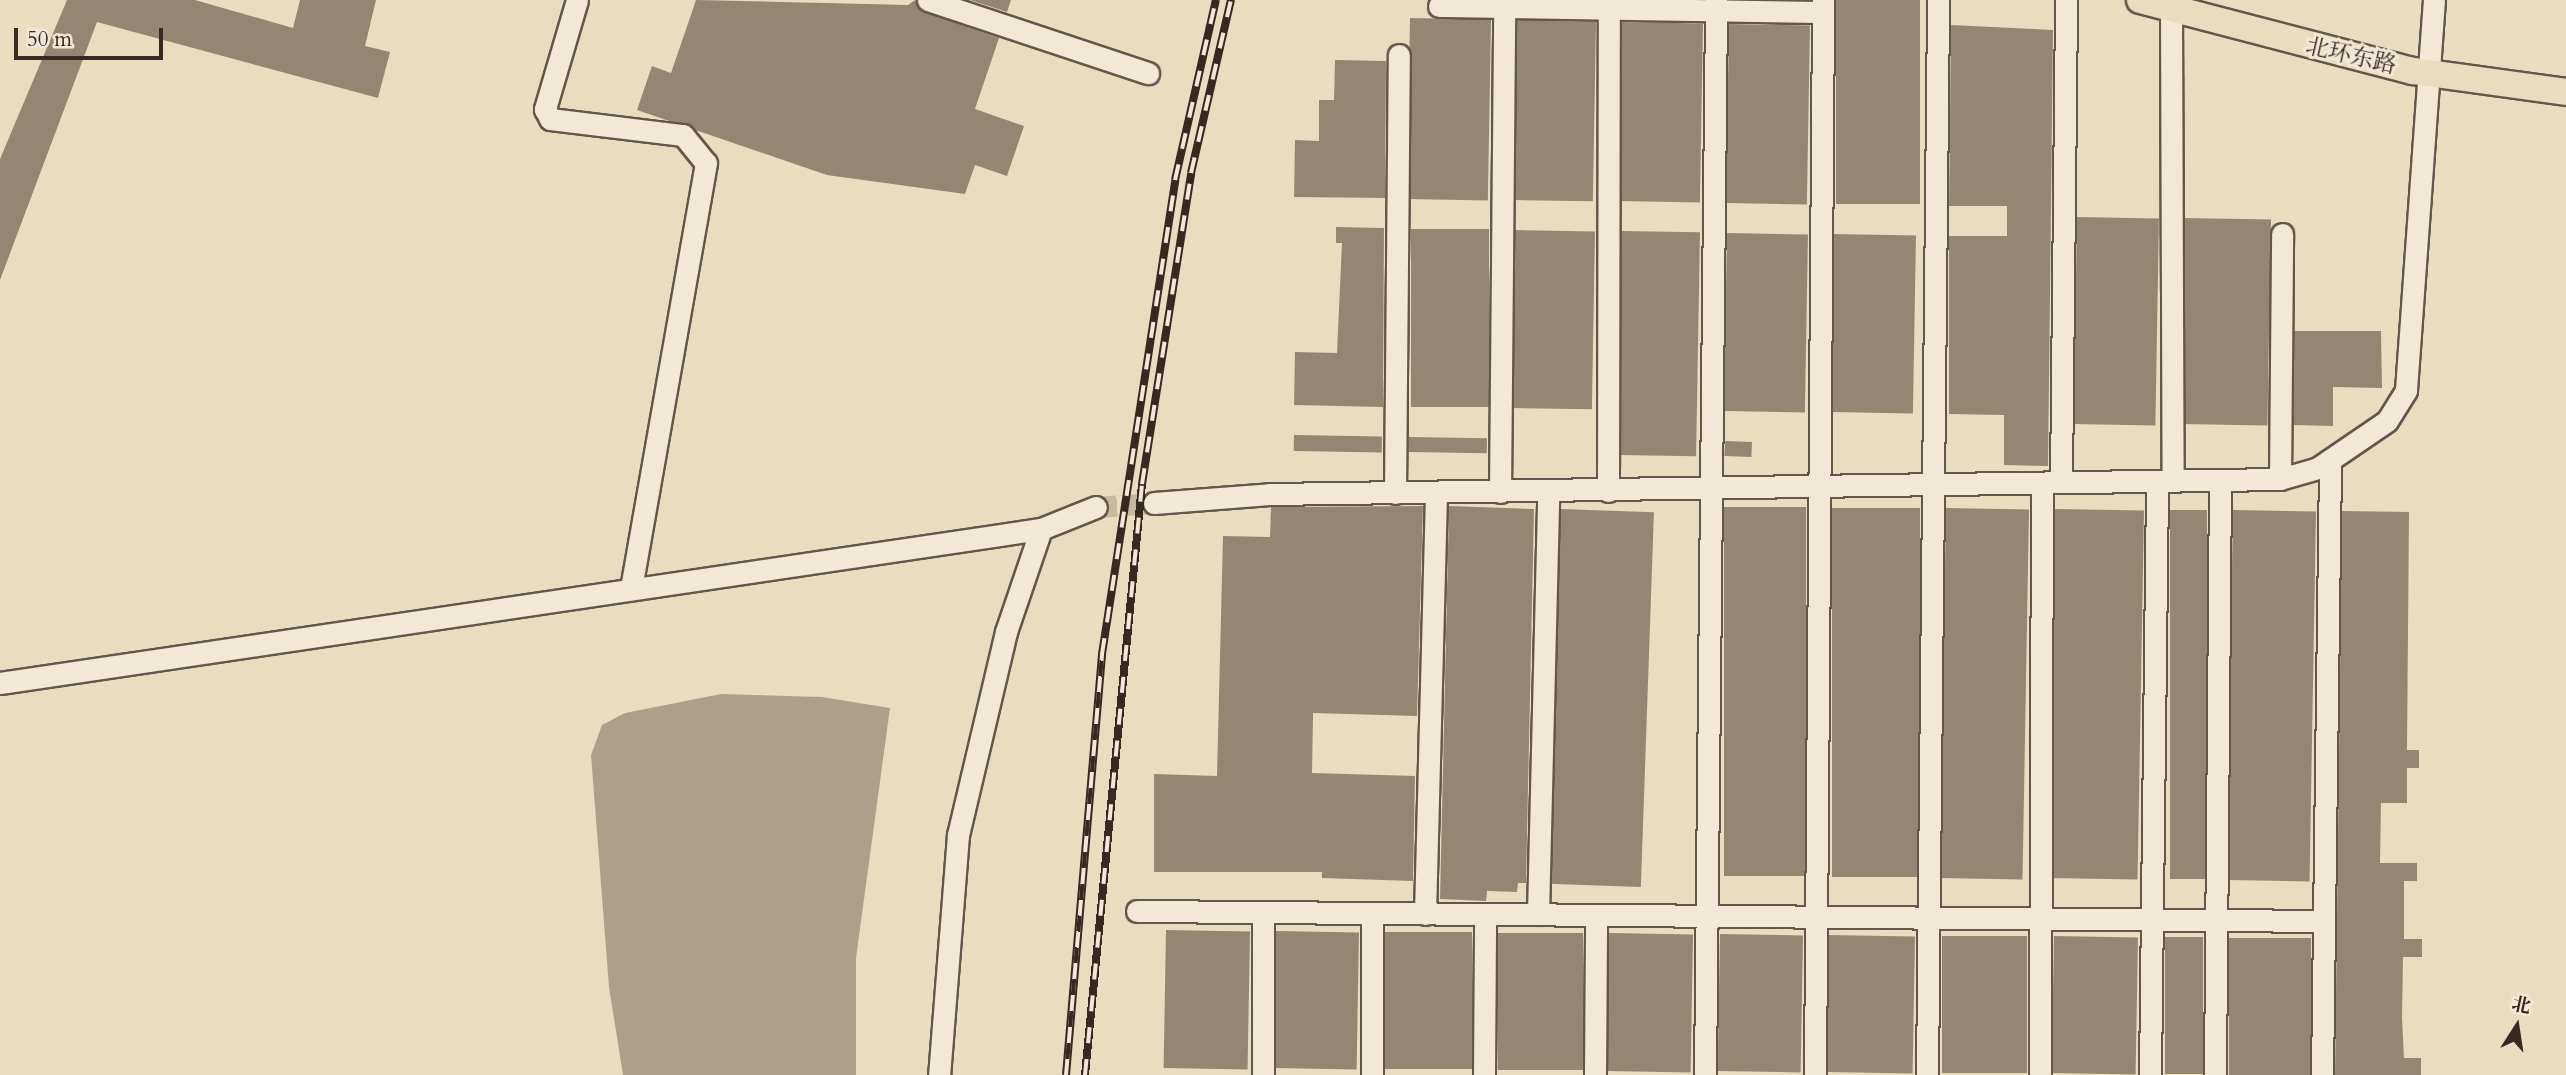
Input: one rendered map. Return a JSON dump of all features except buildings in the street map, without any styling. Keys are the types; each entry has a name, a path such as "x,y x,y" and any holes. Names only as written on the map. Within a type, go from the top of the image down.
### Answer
{"main road":[{"name":"北环东路","path":"2140,0 2171,11 2431,73 2566,92"}],"street":[{"path":"577,0 545,109 550,119 683,135 706,163 631,589"},
{"path":"928,0 1148,73"},
{"path":"1927,1075 1938,0"},
{"path":"2040,1075 2040,919 2066,0"},
{"path":"1154,503 1436,492 2280,479 2330,460 2387,421 2406,390 2431,73 2434,0"},
{"path":"1705,1075 1703,916 1714,488 1716,5"},
{"path":"1439,6 1609,9 1716,5 1823,6 1815,1075"},
{"path":"1500,492 1504,7"},
{"path":"1608,491 1609,9"},
{"path":"2150,1075 2165,481 2171,11"},
{"path":"1395,493 1399,55"},
{"path":"2280,479 2282,234"},
{"path":"2322,1075 2330,460"},
{"path":"2215,1075 2220,480"},
{"path":"1538,915 1548,491"},
{"path":"1425,914 1436,492"},
{"path":"0,682 1041,529 1096,507"},
{"path":"939,1075 958,835 1006,632 1041,529"},
{"path":"1137,911 2322,921"},
{"path":"1263,912 1263,1075"},
{"path":"1372,913 1372,1075"},
{"path":"1485,914 1485,1075"},
{"path":"1595,1075 1596,915"}],"shaded area":[{"path":"721,694 822,697 890,708 856,958 856,1075 623,1075 609,987 591,755 602,725 625,713"}],"tunnel":[{"path":"1096,507 1154,503"}],"railway":[{"path":"1066,1075 1102,654 1175,180 1216,0"},
{"path":"1085,1075 1142,484 1191,173 1231,0"}]}
